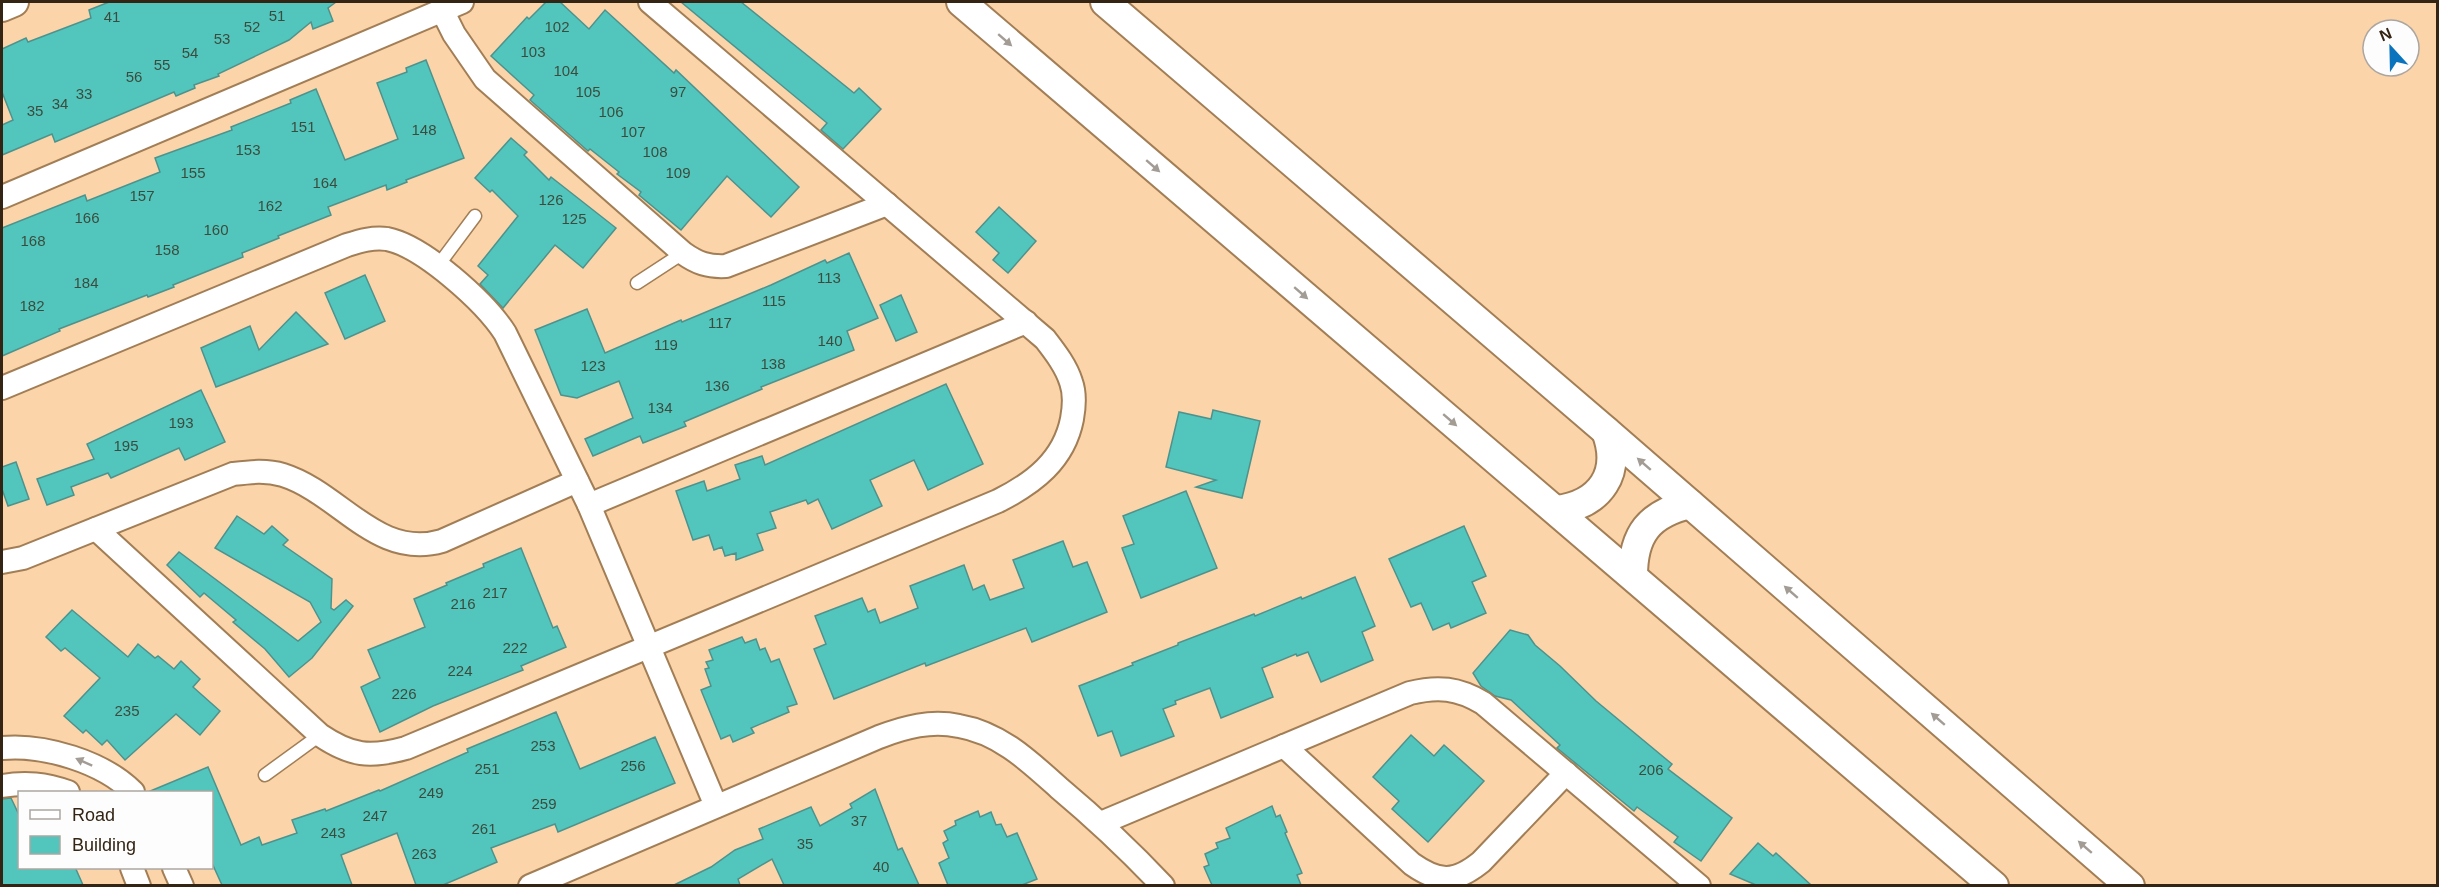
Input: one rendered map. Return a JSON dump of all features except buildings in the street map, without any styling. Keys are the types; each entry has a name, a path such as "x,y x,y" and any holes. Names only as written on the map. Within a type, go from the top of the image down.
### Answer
{"street":[{"path":"2,7 14,2"},
{"path":"96,529 320,735 339,748 361,754 384,754 406,748 648,645 998,501 1021,490 1042,474 1059,454 1069,432 1074,408 1072,384 1061,360 1050,346 1026,322 650,2"},
{"path":"961,2 1994,885"},
{"path":"1105,2 1606,431 2130,885"},
{"path":"2,197 452,6 454,34 485,79 696,262 711,267 726,266 887,204"},
{"path":"2,388 336,249 366,239 386,239 405,244 480,302 501,326 513,347 589,506 716,806"},
{"path":"589,506 1026,322"},
{"path":"1557,510 1584,503 1596,495 1604,484 1610,471 1612,458 1611,444 1606,431"},
{"path":"2,562 23,558 233,474 262,471 281,474 298,481 391,541 409,545 428,545 442,541 577,481"},
{"path":"1633,576 1633,555 1640,536 1653,520 1670,509 1690,504"},
{"path":"1101,823 1410,693 1429,688 1449,688 1467,693 1483,703 1700,885"},
{"path":"530,885 879,736 904,727 931,723 958,725 985,732 1009,745 1101,823 1163,885"},
{"path":"1284,746 1412,864 1428,875 1447,879 1466,874 1481,862 1566,773"},
{"path":"2,748 29,748 54,752 79,760 121,781 132,791"},
{"path":"2,786 24,783 49,786 65,791"},
{"path":"133,869 139,885"},
{"path":"175,869 182,885"}],"lane":[{"path":"437,267 475,216"},
{"path":"637,283 683,253"},
{"path":"265,775 320,735"}]}
